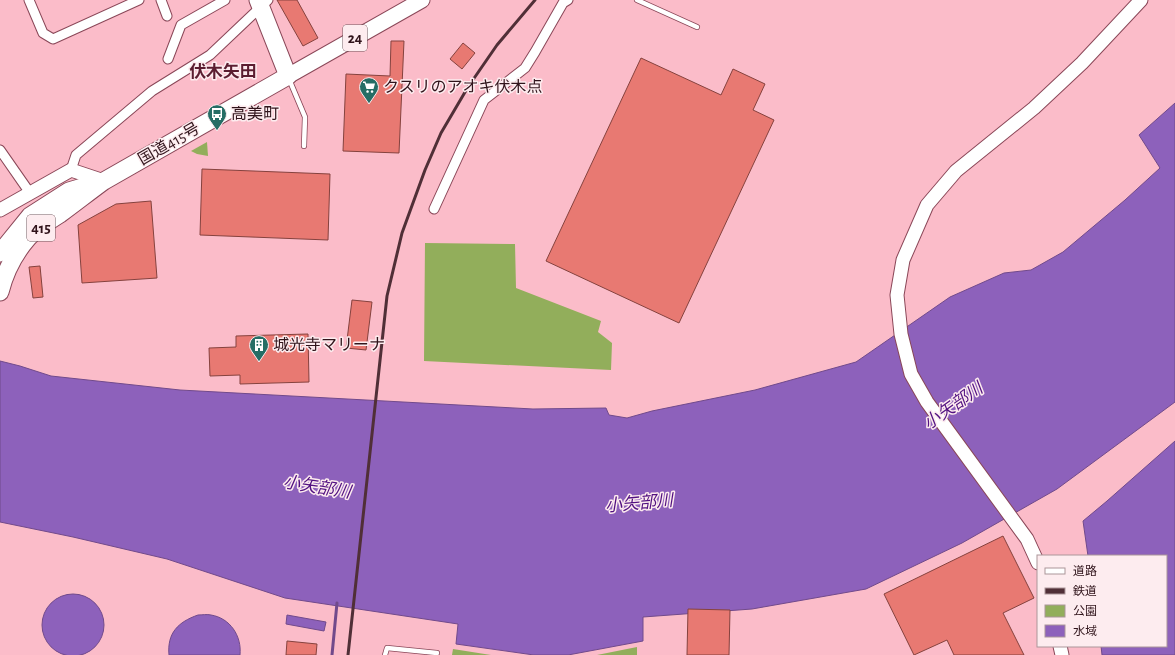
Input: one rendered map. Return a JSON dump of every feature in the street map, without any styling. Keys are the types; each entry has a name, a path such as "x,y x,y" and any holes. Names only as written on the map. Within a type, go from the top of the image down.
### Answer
{"highway":[{"path":"262,2 288,76"},
{"name":"国道415号","path":"1,282 16,254 29,237 104,181 288,76"},
{"name":"国道415号","path":"0,254 30,216 69,191 104,181"}],"main road":[{"name":"24","path":"288,76 422,0"}],"street":[{"path":"29,0 43,33 53,39 139,0"},
{"path":"161,0 167,16"},
{"path":"168,59 180,25 225,0"},
{"path":"434,209 484,100 525,68 563,3 568,0"},
{"path":"1037,561 1027,539 927,402 911,374 901,334 897,295 903,260 927,205 956,171 1034,108 1082,63 1140,0"},
{"path":"0,210 71,170 76,155 152,91 210,55 262,2"},
{"path":"0,150 30,193"},
{"path":"71,170 104,181"}],"lane":[{"path":"637,0 697,27"},
{"path":"288,76 305,117 304,146"},
{"path":"385,655 387,648 437,653"}],"green space":[{"path":"207,142 208,156 191,151"},
{"path":"425,243 515,244 516,288 601,321 598,332 612,343 611,370 424,361"},
{"path":"637,647 637,655 597,655"},
{"path":"453,649 491,655 452,655"}],"water":[{"name":"小矢部川","path":"1175,103 1175,402 1057,489 962,543 866,589 752,609 643,617 643,641 568,655 534,655 456,644 458,624 285,598 167,559 0,522 0,361 51,376 180,390 533,409 606,408 609,415 627,418 652,411 755,390 856,362 950,297 1004,273 1031,270 1063,252 1125,200 1160,168 1139,135"},
{"path":"1175,441 1175,655 1102,655 1101,647 1167,647 1167,555 1088,555 1083,521"},
{"path":"67,594 79,594 95,603 102,613 104,625 102,637 95,647 79,656 67,656 56,651 47,642 42,631 42,619 47,608 56,599"},
{"path":"198,615 218,617 229,624 237,635 240,655 169,655 170,640 175,629 185,621"},
{"path":"287,615 326,622 324,631 286,624"}],"building":[{"path":"277,0 297,0 318,38 303,46"},
{"path":"391,41 404,41 399,153 343,151 346,74 390,76"},
{"path":"463,43 475,53 462,69 450,59"},
{"path":"641,58 721,95 733,69 765,84 753,110 774,120 679,323 546,261"},
{"path":"202,169 330,174 328,240 200,235"},
{"path":"151,201 157,278 82,283 78,225 116,204"},
{"path":"40,266 43,297 33,298 29,267"},
{"path":"352,300 372,302 366,350 346,348"},
{"name":"城光寺マリーナ","path":"308,334 309,382 240,384 240,375 210,376 209,348 236,347 236,336"},
{"path":"1003,536 1034,598 1003,613 1024,655 954,655 947,640 914,655 884,594"},
{"path":"688,609 730,610 729,655 687,655"},
{"path":"287,641 317,644 316,655 286,655"}],"waterway":[{"path":"332,655 337,603"}],"railway":[{"path":"348,655 387,296 402,233 425,170 441,133 468,87 497,45 535,0"}],"place":[{"name":"クスリのアオキ伏木点","path":"369,104"},
{"name":"高美町","path":"217,131"},
{"name":"城光寺マリーナ","path":"259,362"}],"district":[{"name":"伏木矢田","path":"223,71"}]}
